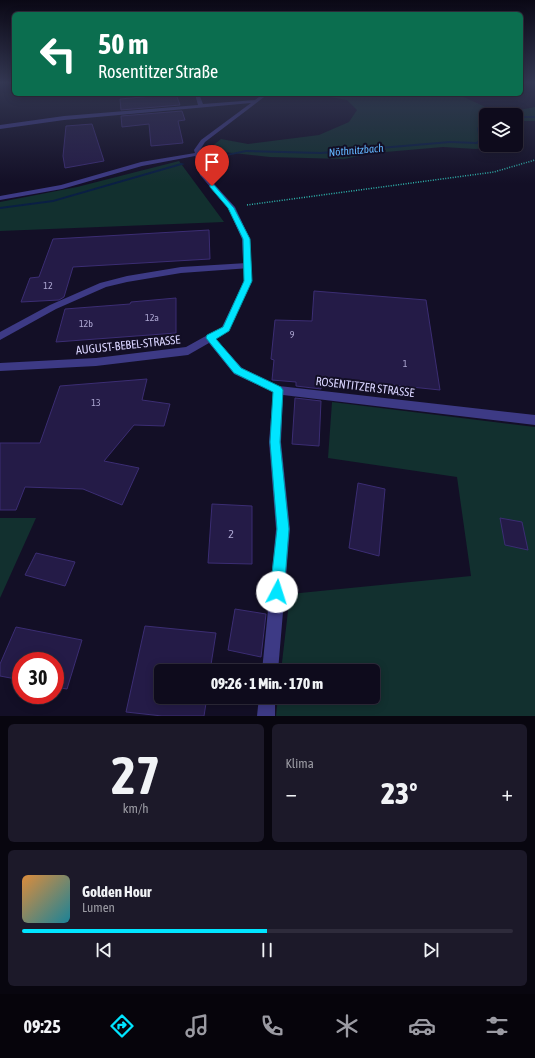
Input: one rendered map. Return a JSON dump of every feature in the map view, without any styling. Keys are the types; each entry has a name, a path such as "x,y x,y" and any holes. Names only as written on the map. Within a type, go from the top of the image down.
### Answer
{"street":[{"path":"0,127 82,116"},
{"path":"0,198 62,187 141,164 197,154 197,150 203,141 236,116"},
{"name":"AUGUST-BEBEL-STRASSE","path":"0,366 96,362 188,351 226,329 248,281 246,239 231,208 203,175 197,154"},
{"path":"0,336 53,307 103,285 127,279 181,270 247,266"},
{"name":"ROSENTITZER STRASSE","path":"210,338 238,371 278,390 535,420"},
{"path":"271,664 283,529 275,442 278,390"},
{"path":"266,716 267,704"}],"path":[{"path":"231,208 494,172 535,161"}],"green space":[{"path":"353,116 479,116 479,149 443,147 374,153 344,159 270,157 224,152 207,155 210,148 221,139 248,144 319,135 349,122"},
{"path":"523,116 535,116 535,121 523,121"},
{"path":"179,161 224,222 0,231 0,202 77,187"},
{"path":"332,402 535,427 535,716 276,716 277,704 380,704 380,664 282,664 290,594 471,576 457,477 328,458"},
{"path":"0,518 36,518 0,598"}],"building":[{"path":"121,116 184,116 185,120 178,121 183,143 151,146 149,124 122,127"},
{"path":"92,124 104,161 65,168 63,156 66,126"},
{"path":"209,230 210,259 73,267 64,297 59,300 21,302 30,278 39,277 53,239"},
{"path":"314,291 426,300 440,390 354,381 354,387 321,385 321,389 296,386 296,382 272,380 274,360 271,359 275,320 312,321"},
{"path":"176,298 176,333 56,342 65,309 130,304 131,302"},
{"path":"147,379 142,400 170,404 164,426 134,425 104,461 139,468 122,505 83,489 25,487 16,510 0,510 0,443 40,443 60,386"},
{"path":"295,398 321,401 319,446 292,444"},
{"path":"358,483 385,489 379,556 349,548"},
{"path":"212,504 252,506 252,564 208,563"},
{"path":"500,518 522,522 528,550 505,545"},
{"path":"36,553 75,562 65,586 25,575"},
{"path":"235,609 266,614 261,657 228,650"},
{"path":"145,626 216,633 211,664 154,664 154,704 206,704 204,716 162,716 126,712"},
{"path":"16,627 82,640 67,689 64,688 64,652 12,652 12,678 0,676 0,664"}],"waterway":[{"name":"Nöthnitzbach","path":"523,117 535,117"},
{"name":"Nöthnitzbach","path":"211,158 246,151 321,153 450,142 477,143 479,142"},
{"name":"Nöthnitzbach","path":"0,208 53,201 183,164"}],"route":[{"path":"212,186 231,208 246,239 248,281 226,329 210,338 238,371 278,390 275,442 283,529 277,592"}]}
